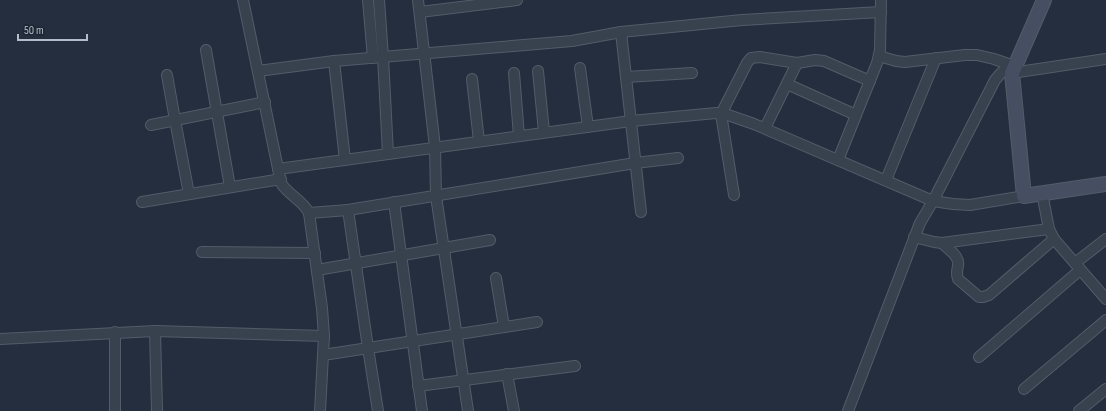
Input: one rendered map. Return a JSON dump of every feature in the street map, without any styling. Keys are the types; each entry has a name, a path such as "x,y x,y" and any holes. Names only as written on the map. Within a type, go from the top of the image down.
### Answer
{"main road":[{"path":"1044,0 1013,66 1024,196 1106,184"}],"street":[{"path":"243,0 279,174 285,190 306,206 309,213 322,308 324,336 320,411"},
{"path":"368,0 378,57 388,154"},
{"path":"378,0 378,57"},
{"path":"418,0 435,147 436,196 468,411"},
{"path":"420,12 518,0"},
{"path":"838,160 879,56 882,0"},
{"path":"258,71 334,61 572,41 621,32 742,20 881,12"},
{"path":"621,32 641,212"},
{"path":"206,50 230,187"},
{"path":"879,56 905,62 977,55 1013,66 1106,59"},
{"path":"734,195 721,114 746,63 751,58 760,56 797,63 815,60 824,61 870,81"},
{"path":"886,180 936,58"},
{"path":"334,61 345,160"},
{"path":"765,128 797,63"},
{"path":"848,411 920,222 933,201 995,80 1001,73 1013,66"},
{"path":"580,68 588,126"},
{"path":"538,71 544,132"},
{"path":"514,73 519,136"},
{"path":"626,77 692,73"},
{"path":"167,76 189,194"},
{"path":"472,79 479,141"},
{"path":"787,84 856,114"},
{"path":"152,125 265,102"},
{"path":"142,202 230,187 279,174 345,160 588,126 716,113 728,115 765,128 933,201 970,205 1024,196"},
{"path":"309,213 348,210 635,163 678,158"},
{"path":"1042,193 1050,229 1054,239 1106,300"},
{"path":"394,202 422,411"},
{"path":"348,210 378,411"},
{"path":"914,237 942,243 1050,229"},
{"path":"942,243 958,259 956,275 958,279 979,297 983,297 989,295 1054,239"},
{"path":"979,357 1078,267 1106,239"},
{"path":"317,270 490,240"},
{"path":"202,252 315,253"},
{"path":"496,278 504,327"},
{"path":"1024,389 1106,320"},
{"path":"323,355 536,322"},
{"path":"0,339 155,330 324,336"},
{"path":"155,330 157,411"},
{"path":"115,332 115,411"},
{"path":"418,386 575,366"},
{"path":"508,374 514,411"},
{"path":"1079,411 1106,389"}]}
